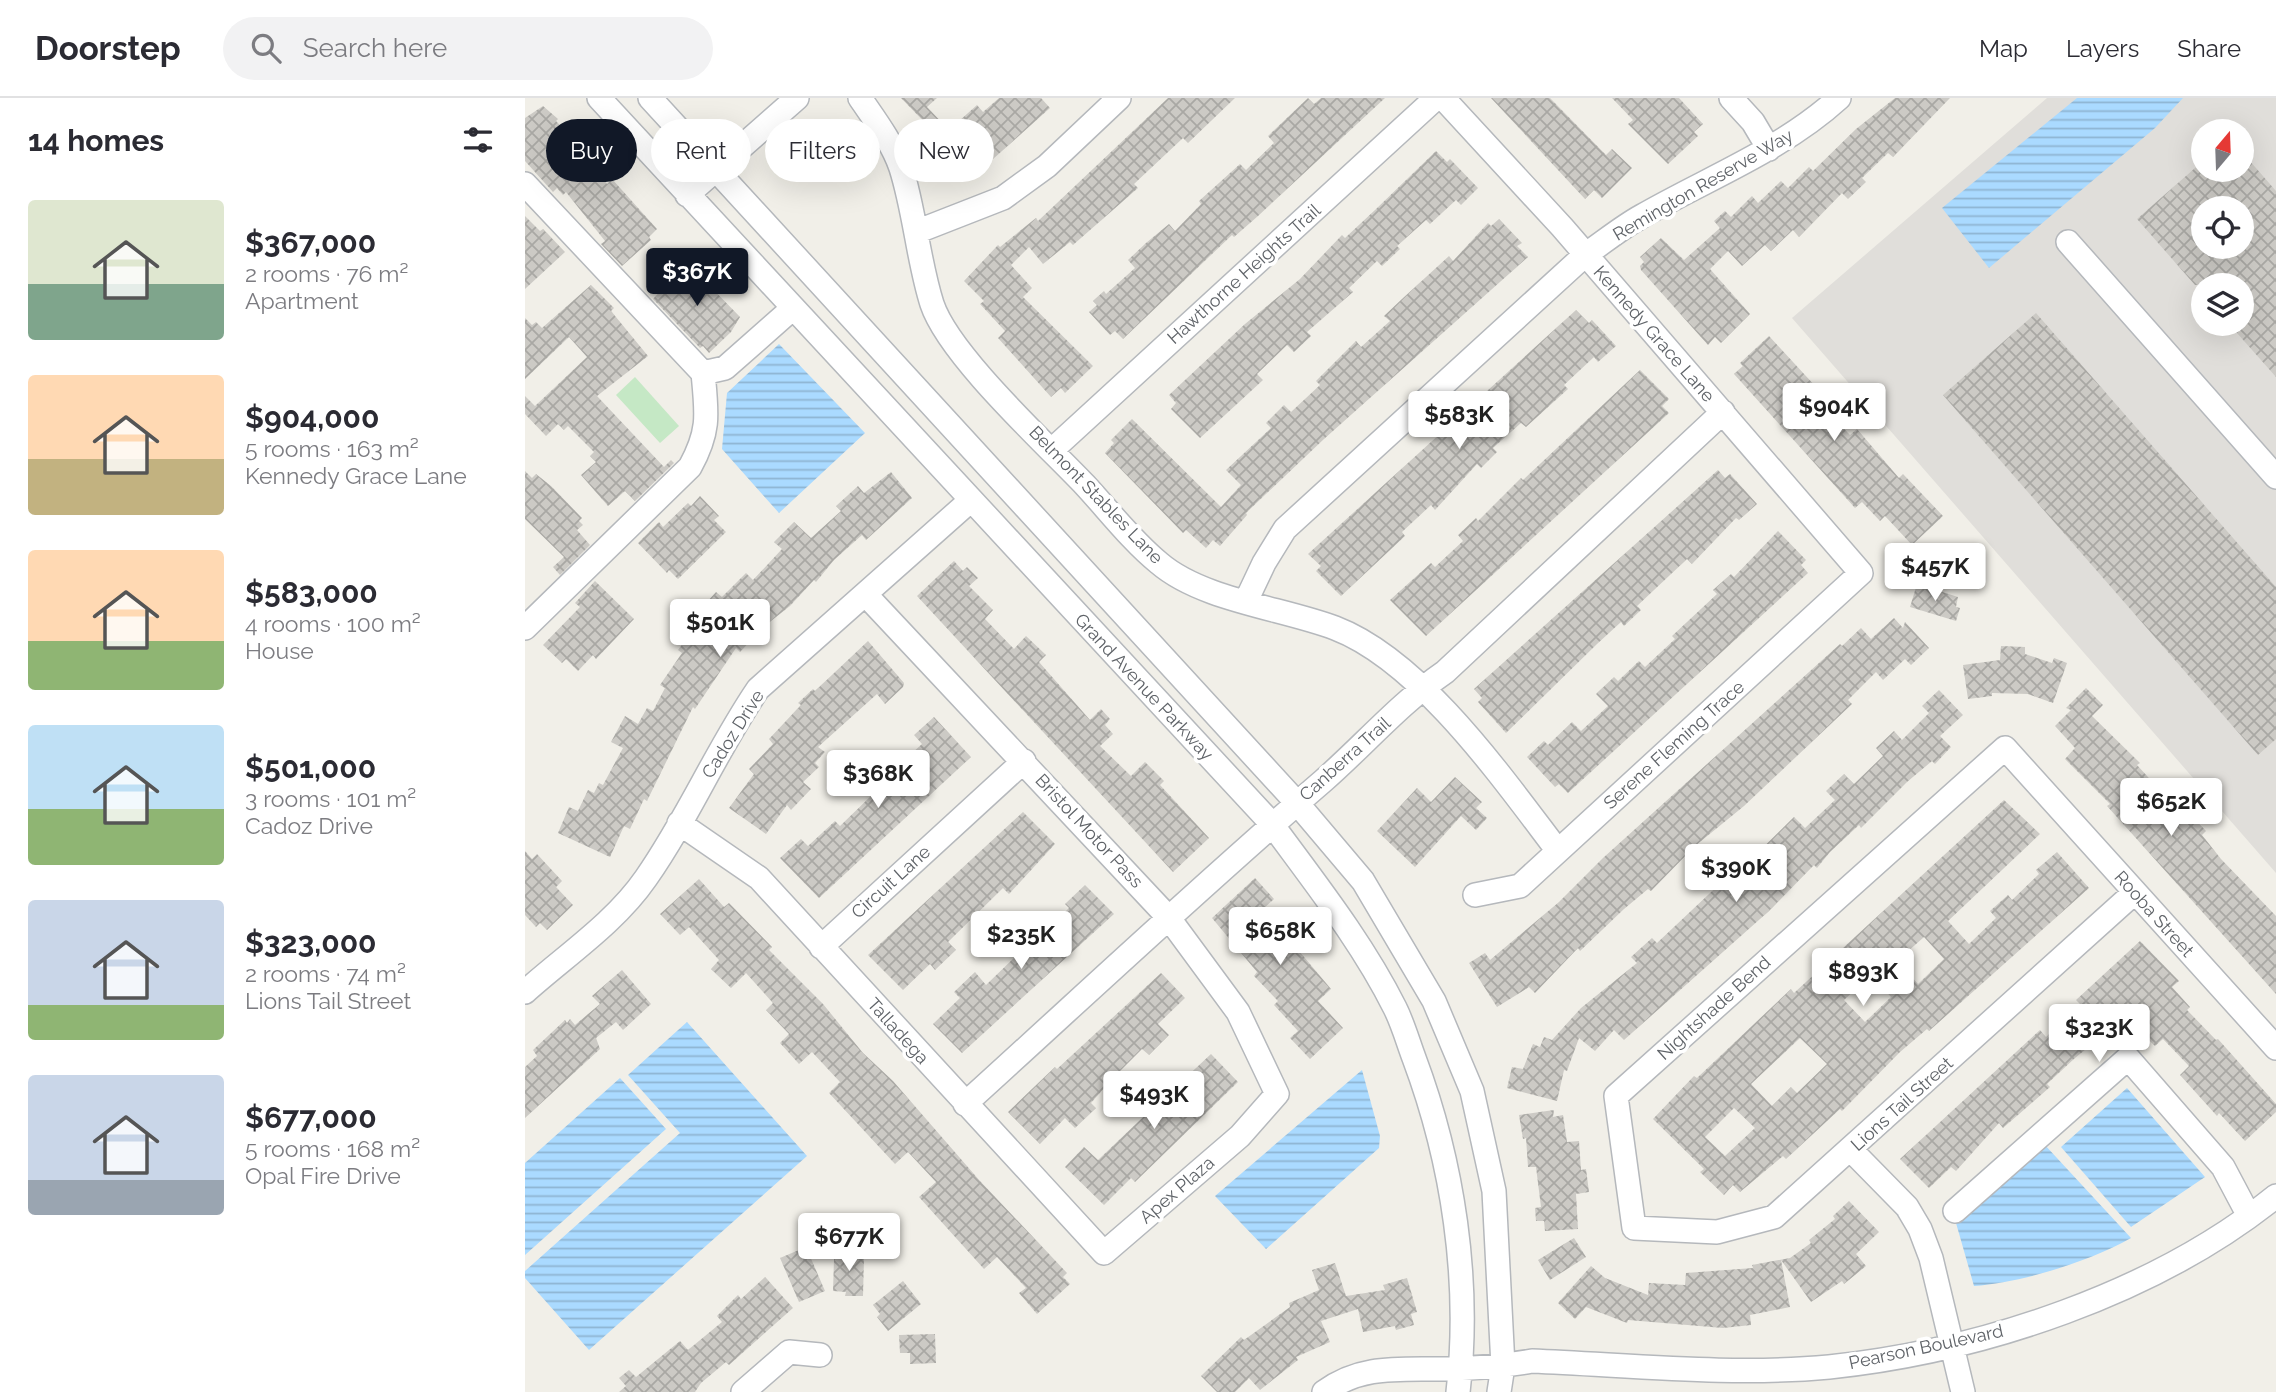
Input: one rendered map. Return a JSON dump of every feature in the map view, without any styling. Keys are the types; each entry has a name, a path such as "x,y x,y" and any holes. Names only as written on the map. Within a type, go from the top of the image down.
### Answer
{"street":[{"name":"Grand Avenue Parkway","path":"599,98 1271,823 1344,923 1396,1009 1435,1114 1454,1219 1461,1291 1461,1368 1458,1392"},
{"name":"Grand Avenue Parkway","path":"650,98 669,119"},
{"path":"751,138 797,98"},
{"name":"Belmont Stables Lane","path":"860,98 886,135 900,167 933,307 963,356 1159,564 1202,587 1336,628 1362,641 1421,688 1502,776 1558,851"},
{"path":"916,232 1003,198 1047,166 1119,98"},
{"name":"Hawthorne Heights Trail","path":"1052,450 1436,98"},
{"name":"Kennedy Grace Lane","path":"1443,98 1723,412 1861,573"},
{"path":"1731,98 1752,122 1769,149"},
{"name":"Remington Reserve Way","path":"1247,601 1263,563 1286,529 1585,256 1640,217 1769,149 1815,120 1839,98"},
{"path":"687,195 701,182"},
{"name":"Grand Avenue Parkway","path":"727,182 1297,803 1363,881 1434,1001 1472,1091 1494,1191 1503,1366 1499,1392"},
{"path":"525,184 703,373 705,440 689,467 525,628"},
{"path":"2068,242 2276,477"},
{"path":"703,373 725,368 793,308"},
{"name":"Canberra Trail","path":"965,1104 1421,688 1445,672 1723,412"},
{"name":"Cadoz Drive","path":"527,987 626,902 645,880 736,722 758,689 971,500"},
{"name":"Serene Fleming Trace","path":"1475,895 1520,886 1861,573"},
{"name":"Bristol Motor Pass","path":"866,595 1168,917 1238,1012 1277,1094"},
{"name":"Rooba Street","path":"2005,748 2276,1048"},
{"name":"Nightshade Bend","path":"1634,1228 1616,1096 2005,748"},
{"name":"Circuit Lane","path":"821,947 1024,761"},
{"name":"Talladega","path":"680,823 758,878 1104,1253"},
{"name":"Lions Tail Street","path":"1634,1228 1717,1232 1774,1217 2134,893"},
{"path":"1955,1211 2128,1058 2223,1167 2249,1216"},
{"name":"Apex Plaza","path":"1104,1253 1240,1136 1277,1094"},
{"path":"1851,1150 1907,1207 1920,1228 1931,1258 1963,1392"},
{"name":"Pearson Boulevard","path":"1324,1392 1343,1378 1374,1369 1503,1366 1531,1361 1757,1369 1828,1367 1952,1345 2029,1324 2092,1301 2164,1267 2249,1216 2276,1196"},
{"path":"743,1392 789,1352 820,1355"}],"shaded area":[{"path":"2047,98 2276,98 2276,873 1792,318"}],"green space":[{"path":"635,377 679,426 660,443 616,395"}],"water":[{"path":"2077,98 2183,98 2155,128 1989,268 1942,208"},
{"path":"779,344 865,433 779,513 722,449 727,393"},
{"path":"687,1022 807,1156 589,1350 525,1278 525,1271 680,1133 628,1075"},
{"path":"1362,1070 1380,1136 1379,1148 1266,1249 1215,1196"},
{"path":"620,1078 666,1129 525,1255 525,1163"},
{"path":"2127,1088 2205,1177 2131,1227 2061,1147"},
{"path":"2044,1144 2131,1238 2055,1270 1974,1286 1956,1223"}],"building":[{"path":"901,98 937,98 927,107 938,119 921,119"},
{"path":"999,98 1041,98 1050,108 994,158 994,119 961,119 977,105 983,112"},
{"path":"1168,98 1235,98 1188,143 1183,138 1134,184 1138,188 1073,245 1070,242 1043,264 1029,247 1011,265 1032,288 1023,297 1093,366 1065,393 1061,388 1051,397 998,338 1005,331 980,304 984,301 964,281 998,245 1000,247 1036,218 1038,221"},
{"path":"1308,98 1314,104 1321,98 1385,98 1258,216 1234,237 1232,235 1123,339 1115,331 1110,335 1089,312 1097,305 1093,301 1104,291 1106,294 1135,268 1128,260 1146,243 1169,224 1175,231 1201,204 1199,201 1240,164 1246,170 1274,143 1268,136"},
{"path":"1491,98 1550,98 1606,155 1612,149 1632,168 1602,198 1594,190 1585,199"},
{"path":"1612,98 1679,98 1703,124 1694,132 1698,136 1668,164 1628,124 1633,120"},
{"path":"1895,98 1950,98 1893,157 1888,153 1862,178 1866,182 1848,199 1842,193 1799,237 1793,230 1771,251 1765,245 1742,266 1728,251 1710,269 1750,314 1721,343 1715,337 1708,345 1641,270 1640,266 1644,262 1640,257 1661,238 1684,260 1720,228 1714,221 1725,211 1731,217 1752,196 1758,203 1781,181 1788,188 1809,167 1813,171 1856,129"},
{"path":"543,106 558,119 546,119 546,182 615,182 657,229 649,237 651,240 622,266 601,244 605,241 566,192 563,195 557,188 553,192 525,161 525,118"},
{"path":"1436,151 1447,162 1450,159 1478,188 1461,205 1456,200 1430,224 1426,220 1397,246 1400,249 1382,266 1377,261 1349,288 1353,292 1307,332 1311,336 1294,352 1287,345 1257,374 1263,380 1200,438 1171,409 1176,403 1169,395 1245,324 1300,279 1342,235 1345,238"},
{"path":"2254,166 2276,191 2276,377 2240,336 2254,336 2254,273 2191,273 2191,280 2137,219 2191,172 2191,182 2254,182"},
{"path":"525,216 540,231 543,229 565,252 525,289"},
{"path":"1499,219 1522,243 1517,246 1528,257 1324,439 1246,513 1220,546 1213,540 1206,548 1186,530 1183,533 1105,453 1114,443 1111,440 1132,419 1221,507 1241,485 1226,470 1271,428 1266,423 1284,405 1291,412 1320,385 1316,381 1356,341 1361,347 1390,321 1384,316 1402,299 1449,256 1453,261 1488,223 1491,226"},
{"path":"690,264 707,277 704,280 740,317 731,332 709,353 703,346 700,348 653,299 682,268 684,270"},
{"path":"591,285 614,308 611,311 648,356 597,396 664,467 671,460 674,463 635,501 625,491 608,506 581,475 596,462 590,456 594,452 568,426 564,430 558,424 546,436 525,414 525,396 535,406 587,357 569,337 525,379 525,318 532,325 536,322 542,328"},
{"path":"1576,310 1589,323 1592,320 1616,346 1598,362 1594,357 1564,385 1568,389 1526,427 1521,423 1493,448 1497,452 1481,468 1477,464 1435,510 1431,505 1402,532 1405,536 1341,596 1316,571 1321,566 1308,554"},
{"path":"2036,313 2276,587 2276,739 2258,755 1943,395"},
{"path":"1769,336 1829,401 1823,407 1850,435 1857,429 1899,478 1903,474 1943,516 1912,545 1885,516 1880,521 1862,502 1855,508 1734,374 1743,366 1740,363"},
{"path":"1640,370 1669,399 1662,406 1669,413 1426,636 1390,600 1431,563 1435,567 1463,541 1458,535 1476,518 1478,521 1521,478 1523,480"},
{"path":"1718,470 1725,478 1730,474 1757,504 1739,520 1736,518 1692,564 1687,559 1637,606 1641,610 1624,626 1621,622 1506,733 1478,702 1482,698 1474,689"},
{"path":"525,471 532,478 536,474 551,486 582,518 579,521 583,525 577,530 590,545 560,575 553,567 564,557 525,519"},
{"path":"891,472 912,498 866,540 862,535 834,560 816,582 814,580 740,652 736,648 695,709 693,707 647,801 644,799 630,829 624,826 610,857 558,833 569,807 578,811 588,790 594,793 599,783 603,785 623,748 611,742 625,716 638,724 647,708 653,711 665,688 660,685 682,653 678,650 702,618 697,613 716,592 722,597 746,573 753,580 782,549 774,542 794,522 811,538 841,511 836,506 858,486 864,493"},
{"path":"700,496 719,516 714,520 726,532 678,579 669,570 667,573 638,543 659,522 663,527 688,503 691,506"},
{"path":"1778,531 1806,560 1801,565 1808,573 1568,793 1559,784 1555,787 1527,757 1544,741 1548,745 1572,722 1581,731 1608,706 1596,694 1614,677 1618,681 1639,661 1645,667 1675,639 1672,636 1717,594 1713,590 1731,574 1734,577"},
{"path":"1972,549 1973,573 1918,576 1917,551"},
{"path":"954,561 963,571 967,567 978,578 969,586 993,610 985,619 1014,649 1026,636 1046,655 1039,662 1090,720 1101,709 1110,719 1105,725 1113,734 1100,746 1131,776 1145,762 1164,781 1160,785 1209,838 1173,872 917,596"},
{"path":"595,581 634,619 596,659 593,655 578,671 566,659 562,663 543,645 580,607 575,603"},
{"path":"1917,584 1958,597 1956,607 1960,608 1956,621 1910,607"},
{"path":"1894,618 1903,628 1905,622 1929,648 1911,665 1905,659 1883,680 1876,672 1848,700 1852,704 1744,806 1695,846 1651,891 1648,889 1624,909 1580,951 1578,948 1535,993 1529,987 1497,1007 1469,963 1485,953 1490,960 1559,902 1603,858 1840,644 1842,646 1861,628 1871,639"},
{"path":"868,641 904,683 903,687 885,704 877,694 818,747 825,752 815,763 819,767 803,782 811,789 791,810 787,805 766,834 729,808 754,774 749,769 773,744 769,739 801,705 798,703 813,689 815,691"},
{"path":"2001,646 2025,647 2025,654 2052,663 2054,658 2067,663 2053,703 2028,694 1992,693 1992,696 1968,699 1963,665 2000,660"},
{"path":"2086,688 2103,705 2092,716 2140,763 2137,765 2158,788 2153,792 2179,819 2187,811 2206,831 2202,835 2221,859 2276,916 2276,994 2107,806 2110,804 2065,759 2075,748 2055,726 2071,710 2066,708"},
{"path":"1939,690 1963,715 1940,736 1951,747 1935,764 1932,761 1907,782 1861,828 1859,825 1817,868 1814,865 1769,911 1624,1040 1614,1030 1595,1051 1579,1038 1567,1071 1564,1070 1557,1101 1507,1088 1512,1067 1523,1069 1533,1044 1540,1047 1544,1037 1552,1040 1581,1008 1637,963 1631,957 1652,938 1657,943 1726,878 1729,881 1794,817 1805,828 1835,800 1826,791 1844,774 1854,784 1883,756 1876,748 1894,731 1902,740 1929,713 1922,706"},
{"path":"934,717 971,757 819,898 780,858 801,839 808,846 835,821 840,826 871,796 860,784 874,771 879,776 885,770 889,774 922,744 914,735"},
{"path":"1455,777 1482,802 1476,808 1487,818 1476,830 1461,816 1415,867 1377,831 1417,788 1431,802"},
{"path":"2004,800 2040,834 1948,921 1969,944 1996,918 1990,911 2008,895 2012,900 2039,874 2036,870 2057,852 2089,888 1929,1031 1927,1029 1900,1052 1842,1111 1840,1109 1786,1159 1783,1156 1740,1192 1733,1185 1724,1195 1700,1172 1704,1169 1653,1119 1694,1076 1697,1078 1791,989 1794,993","holes":["1924,937 1944,959 1918,984 1897,961","1871,975 1891,997 1865,1022 1844,1000","1800,1038 1827,1064 1797,1093 1791,1087 1772,1106 1751,1084","1734,1108 1755,1128 1725,1156 1705,1137"]},
{"path":"1023,812 1055,844 1009,894 1003,888 948,942 956,950 935,970 930,964 903,990 868,955"},
{"path":"525,851 532,859 537,854 562,881 556,887 573,905 547,930 540,923 536,927 525,915"},
{"path":"1255,878 1274,899 1262,910 1291,941 1296,936 1305,946 1299,951 1331,989 1318,1001 1343,1028 1310,1059 1290,1038 1298,1031 1274,1005 1278,1001 1254,976 1257,972 1212,918"},
{"path":"699,879 724,907 729,903 772,947 769,950 823,1004 863,1053 893,1081 980,1181 1067,1273 1063,1277 1070,1284 1037,1314 1019,1293 1026,1288 997,1257 984,1269 919,1197 936,1182 908,1152 895,1164 829,1093 840,1082 812,1052 799,1064 780,1043 789,1034 766,1010 773,1003 746,973 731,988 711,969 719,960 689,927 680,935 660,914"},
{"path":"1085,885 1114,914 962,1053 933,1024 960,998 954,992 975,972 986,985 1017,955 1007,945 1027,926 1039,938 1069,908 1065,904"},
{"path":"2140,941 2179,981 2172,987 2190,1007 2187,1010 2218,1039 2276,1104 2276,1112 2245,1141 2219,1113 2217,1116 2180,1075 2189,1066 2163,1039 2155,1046 2126,1018 2105,1039 2102,1036 2075,1058 2047,1084 2050,1087 2003,1128 1999,1123 1956,1171 1951,1167 1929,1188 1900,1159 2040,1030 2046,1037 2081,1005 2076,1000"},
{"path":"622,970 651,1004 623,1030 616,1022 596,1038 600,1049 525,1118 525,1067 537,1056 533,1050 565,1020 567,1023 570,1019 575,1025 600,1004 592,996"},
{"path":"1161,973 1185,998 1158,1024 1169,1035 1149,1055 1142,1049 1091,1103 1096,1108 1075,1128 1065,1118 1040,1144 1008,1112"},
{"path":"1211,1054 1238,1082 1135,1182 1131,1178 1104,1205 1065,1167 1084,1147 1098,1160 1159,1102 1155,1098 1176,1077 1181,1082"},
{"path":"1554,1110 1553,1117 1563,1115 1567,1142 1579,1141 1581,1170 1586,1169 1589,1192 1576,1194 1578,1229 1545,1231 1544,1221 1536,1221 1535,1208 1541,1207 1536,1167 1528,1167 1526,1138 1523,1139 1519,1115"},
{"path":"1849,1201 1879,1232 1856,1254 1866,1266 1844,1284 1842,1281 1811,1302 1781,1260 1790,1307 1750,1315 1751,1325 1723,1328 1628,1320 1627,1323 1586,1307 1575,1319 1558,1303 1591,1266 1605,1278 1648,1295 1649,1283 1685,1285 1686,1273 1753,1268 1752,1265 1790,1258 1811,1243 1809,1240 1835,1219 1833,1216"},
{"path":"1574,1238 1586,1257 1550,1280 1538,1260"},
{"path":"806,1247 825,1291 799,1302 780,1258"},
{"path":"840,1247 858,1248 858,1258 864,1258 863,1296 845,1296 846,1292 833,1291 834,1259 840,1259"},
{"path":"1335,1263 1346,1296 1385,1290 1383,1285 1407,1278 1417,1312 1411,1314 1414,1325 1396,1330 1395,1326 1363,1332 1358,1309 1321,1321 1330,1342 1296,1357 1298,1360 1260,1390 1249,1378 1235,1392 1217,1392 1201,1376 1241,1337 1244,1340 1290,1307 1289,1303 1319,1290 1312,1270"},
{"path":"765,1277 793,1308 729,1365 726,1362 701,1383 695,1392 619,1392 626,1386 619,1378 629,1370 636,1377 680,1341 688,1350 722,1322 717,1316 738,1295 741,1299"},
{"path":"903,1281 921,1304 888,1331 877,1317 880,1314 873,1305"},
{"path":"935,1334 936,1363 910,1364 910,1353 900,1353 899,1335"}]}
